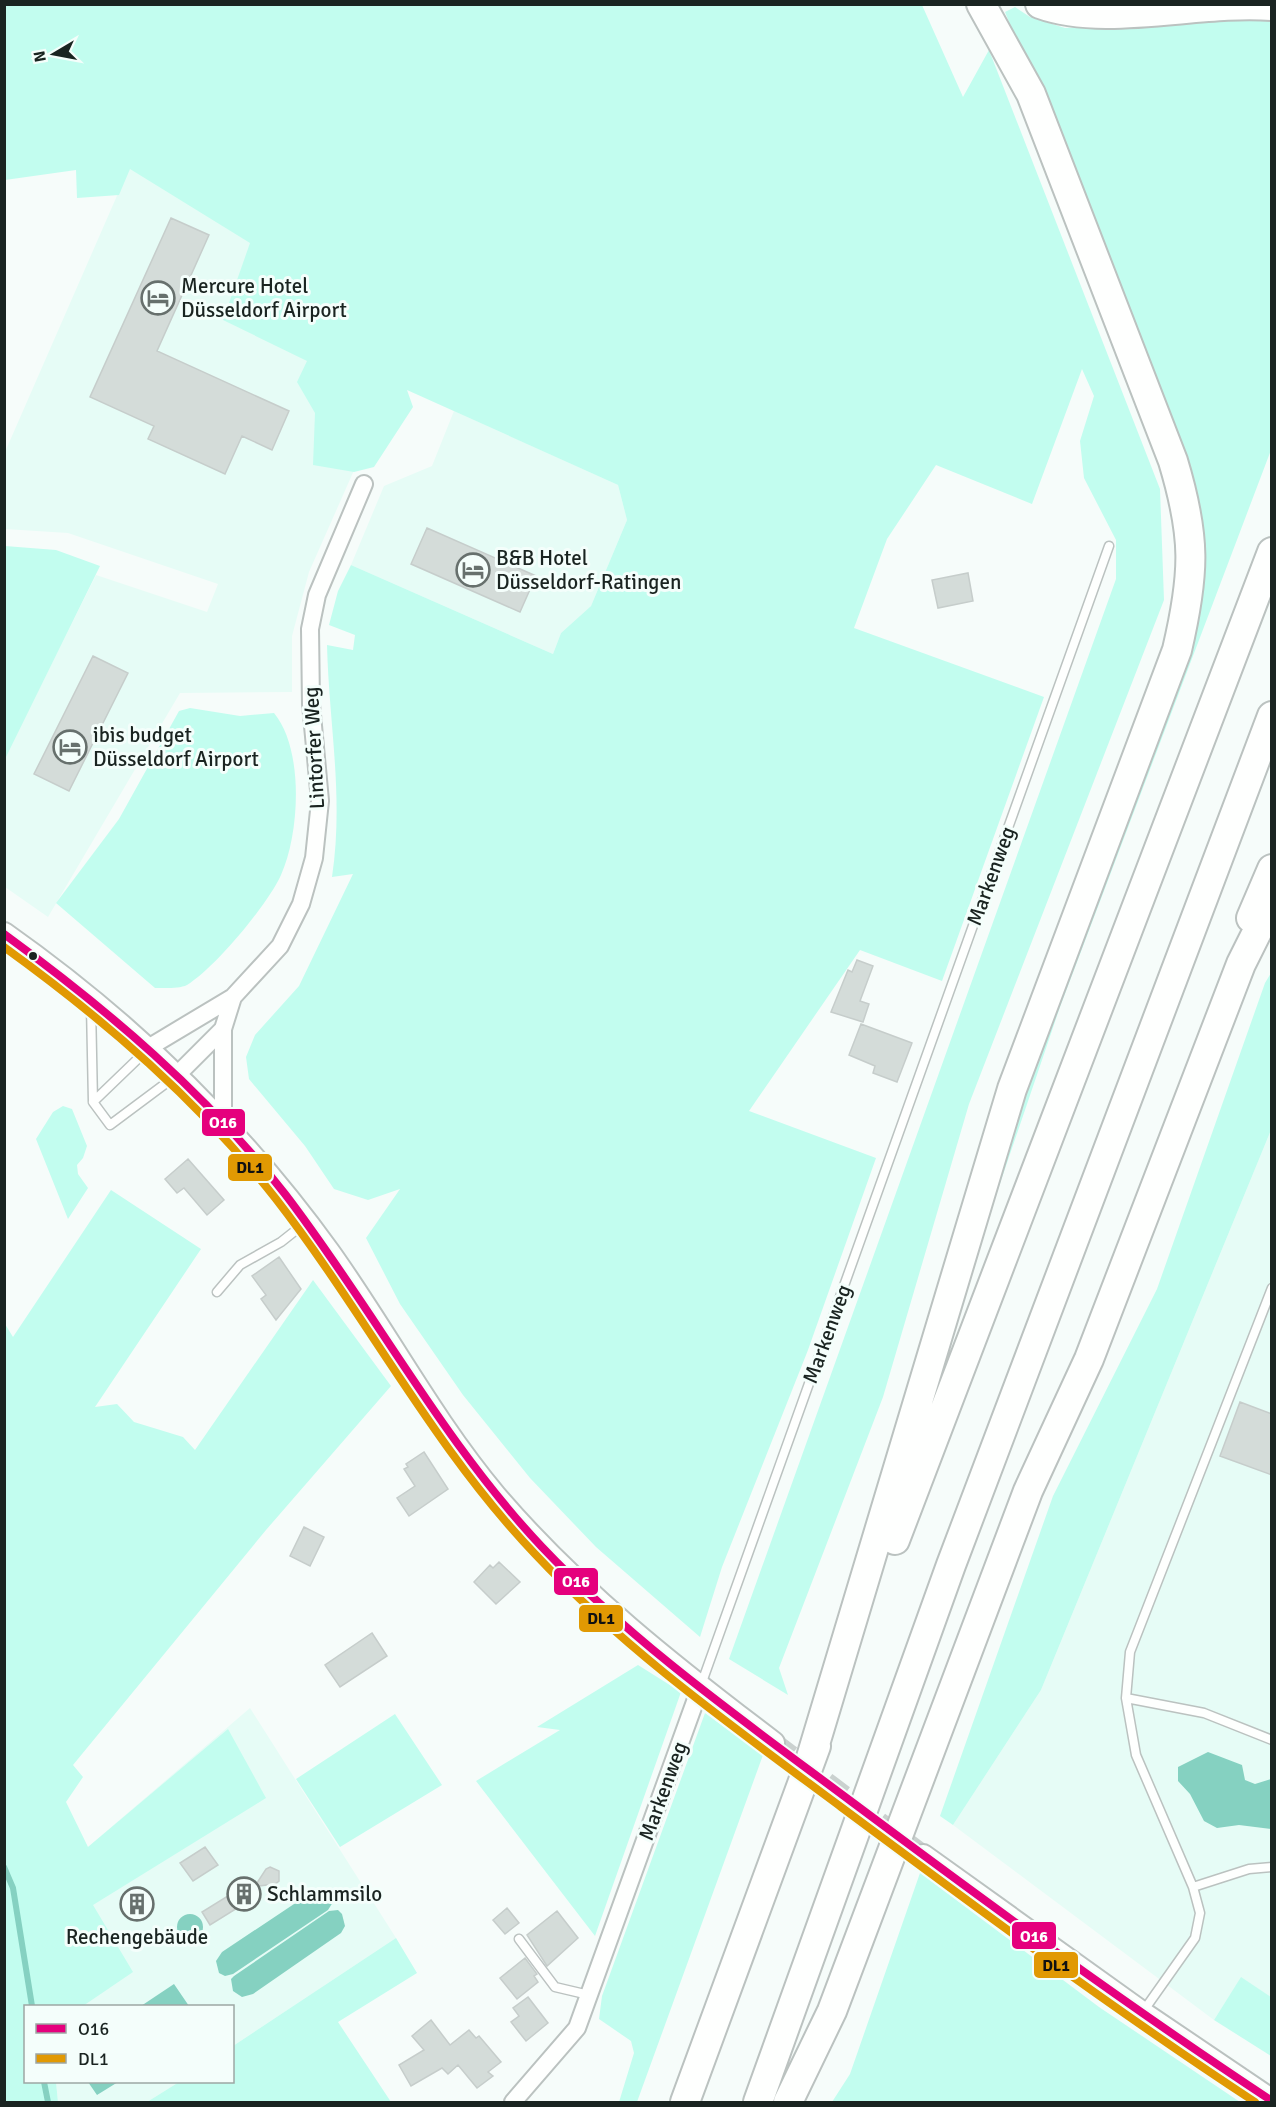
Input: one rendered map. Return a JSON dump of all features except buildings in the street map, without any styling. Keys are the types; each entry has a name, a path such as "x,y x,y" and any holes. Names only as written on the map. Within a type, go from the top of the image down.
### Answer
{"highway":[{"path":"809,1764 1012,1089 1177,650 1190,597 1192,546 1186,504 1173,461 1031,94 981,4"},
{"path":"1040,4 1053,9 1088,13 1241,5 1272,6"},
{"path":"685,2103 809,1764 1272,552"},
{"path":"758,2103 960,1543 1272,716"},
{"path":"1241,964 1253,909 1272,869"},
{"path":"788,2103 832,2011 1028,1491 1089,1359 1241,964 1272,902"}],"main road":[{"path":"4,934 91,1000 148,1048 223,1121 306,1222 441,1423 495,1495 612,1616 700,1688 773,1743"},
{"path":"923,1856 1142,2013 1272,2101"}],"street":[{"name":"Lintorfer Weg","path":"148,1048 233,997 280,946 301,904 314,858 320,801 311,704 310,629 316,595 364,484"},
{"name":"Lintorfer Weg","path":"223,1121 224,1029 233,997"},
{"name":"Lintorfer Weg","path":"177,1075 224,1029"},
{"name":"Markenweg","path":"513,2103 577,2028 700,1688"}],"lane":[{"name":"Markenweg","path":"700,1688 1109,546"},
{"path":"1240,797 1265,765"},
{"path":"91,1000 93,1102 110,1125 177,1075"},
{"path":"93,1102 148,1048"},
{"path":"217,1292 240,1265 281,1242 306,1222"},
{"path":"1142,2013 1196,1938 1200,1913 1193,1887 1136,1755 1126,1698 1130,1652 1272,1288"},
{"path":"1126,1698 1204,1713 1272,1740"},
{"path":"1193,1887 1250,1869 1272,1867"},
{"path":"519,1939 555,1987 589,1995"}],"shaded area":[{"path":"4,5 922,5 963,97 989,50 1160,489 1164,600 969,1104 883,1397 779,1668 788,1695 729,1659 1116,579 1116,540 1084,478 1080,441 1094,396 1082,369 1032,504 936,465 887,539 854,628 1044,697 942,981 860,950 749,1111 876,1158 808,1350 722,1567 700,1637 596,1547 530,1478 463,1395 400,1304 366,1238 400,1189 368,1200 334,1189 305,1146 249,1079 246,1057 255,1035 299,986 353,874 332,877 337,818 327,645 353,650 355,635 329,625 338,591 351,565 553,654 561,633 591,606 627,520 618,485 407,390 413,407 374,467 354,472 313,465 315,413 297,382 307,361 223,320 250,243 130,169 119,195 77,198 76,170 5,180"},
{"path":"1015,7 1030,17 1065,28 1208,19 1271,20 1271,450 1060,1007 974,1260 1025,1071 1196,597 1119,302 1005,12"},
{"path":"137,150 436,285 309,572 292,636 292,692 180,693 48,917 5,887 4,759 96,575 207,612 218,584 68,533 5,529 5,452"},
{"path":"454,411 618,485 627,520 591,606 561,633 553,654 351,565 384,486 432,466"},
{"path":"5,546 56,550 100,566 5,759"},
{"path":"190,708 240,716 274,713 284,729 290,748 296,792 295,815 292,837 281,875 265,902 240,935 212,965 187,985 176,988 155,988 56,903 119,819 179,711"},
{"path":"1271,973 1271,1130 1041,1690 953,1825 940,1816 1053,1496 1157,1289 1265,983"},
{"path":"63,1106 72,1109 87,1146 83,1158 77,1165 78,1174 88,1188 68,1219 36,1139 53,1112"},
{"path":"1271,1130 1271,1997 1241,1978 1214,2020 953,1825 1041,1690"},
{"path":"111,1190 201,1249 95,1407 117,1404 134,1422 183,1437 195,1450 313,1280 391,1386 266,1530 73,1765 83,1777 66,1802 88,1847 228,1729 266,1798 93,1905 133,1972 84,2005 24,2005 24,2083 56,2083 58,2102 5,2102 5,1324 13,1337"},
{"path":"638,1665 681,1692 595,1936 476,1781 560,1730 537,1727"},
{"path":"250,1708 396,1938 234,2045 234,2005 46,2005 88,1847"},
{"path":"705,1713 763,1755 637,2102 619,2102 634,2053 631,2041 599,2019 602,1996"},
{"path":"395,1714 442,1785 340,1847 296,1779"},
{"path":"1208,1752 1242,1765 1245,1780 1255,1784 1271,1779 1271,1829 1239,1825 1217,1828 1204,1821 1190,1794 1178,1781 1178,1767"},
{"path":"920,1873 1099,2007 1240,2102 832,2102 850,2074"},
{"path":"315,1890 324,1891 330,1896 333,1902 328,1910 233,1974 225,1976 219,1973 216,1961 222,1952"},
{"path":"338,1910 342,1914 345,1926 341,1933 253,1994 242,1997 233,1991 231,1979 234,1976 329,1911"},
{"path":"190,1914 200,1917 203,1927 200,1937 190,1940 180,1937 177,1927 180,1917"},
{"path":"396,1938 417,1973 338,2022 391,2102 147,2102 177,2083 234,2083 234,2045"},
{"path":"1241,1977 1271,1997 1271,2056 1214,2020"},
{"path":"174,1984 188,2005 142,2005"},
{"path":"56,2083 177,2083 147,2102 58,2102"},
{"path":"89,2083 116,2083 97,2095"}],"waterway":[{"path":"4,1867 13,1888 32,2005"},
{"path":"44,2083 48,2102"}],"tunnel":[{"path":"773,1743 923,1856"}],"transit line":[{"name":"O16","path":"4,934 118,1023 189,1087 255,1157 285,1194 349,1283 472,1463 506,1506 577,1583 652,1649 731,1712 1112,1992 1272,2101"},
{"name":"DL1","path":"4,947 78,1003 149,1064 183,1095 246,1163 309,1243 464,1470 535,1554 606,1623 722,1718 943,1883 1097,1994 1255,2102"}],"place":[{"name":"Mercure Hotel Düsseldorf Airport","path":"158,298"},
{"name":"B&B Hotel Düsseldorf-Ratingen","path":"473,570"},
{"name":"ibis budget Düsseldorf Airport","path":"70,747"},
{"name":"Schlammsilo","path":"244,1894"},
{"name":"Rechengebäude","path":"137,1904"}]}
